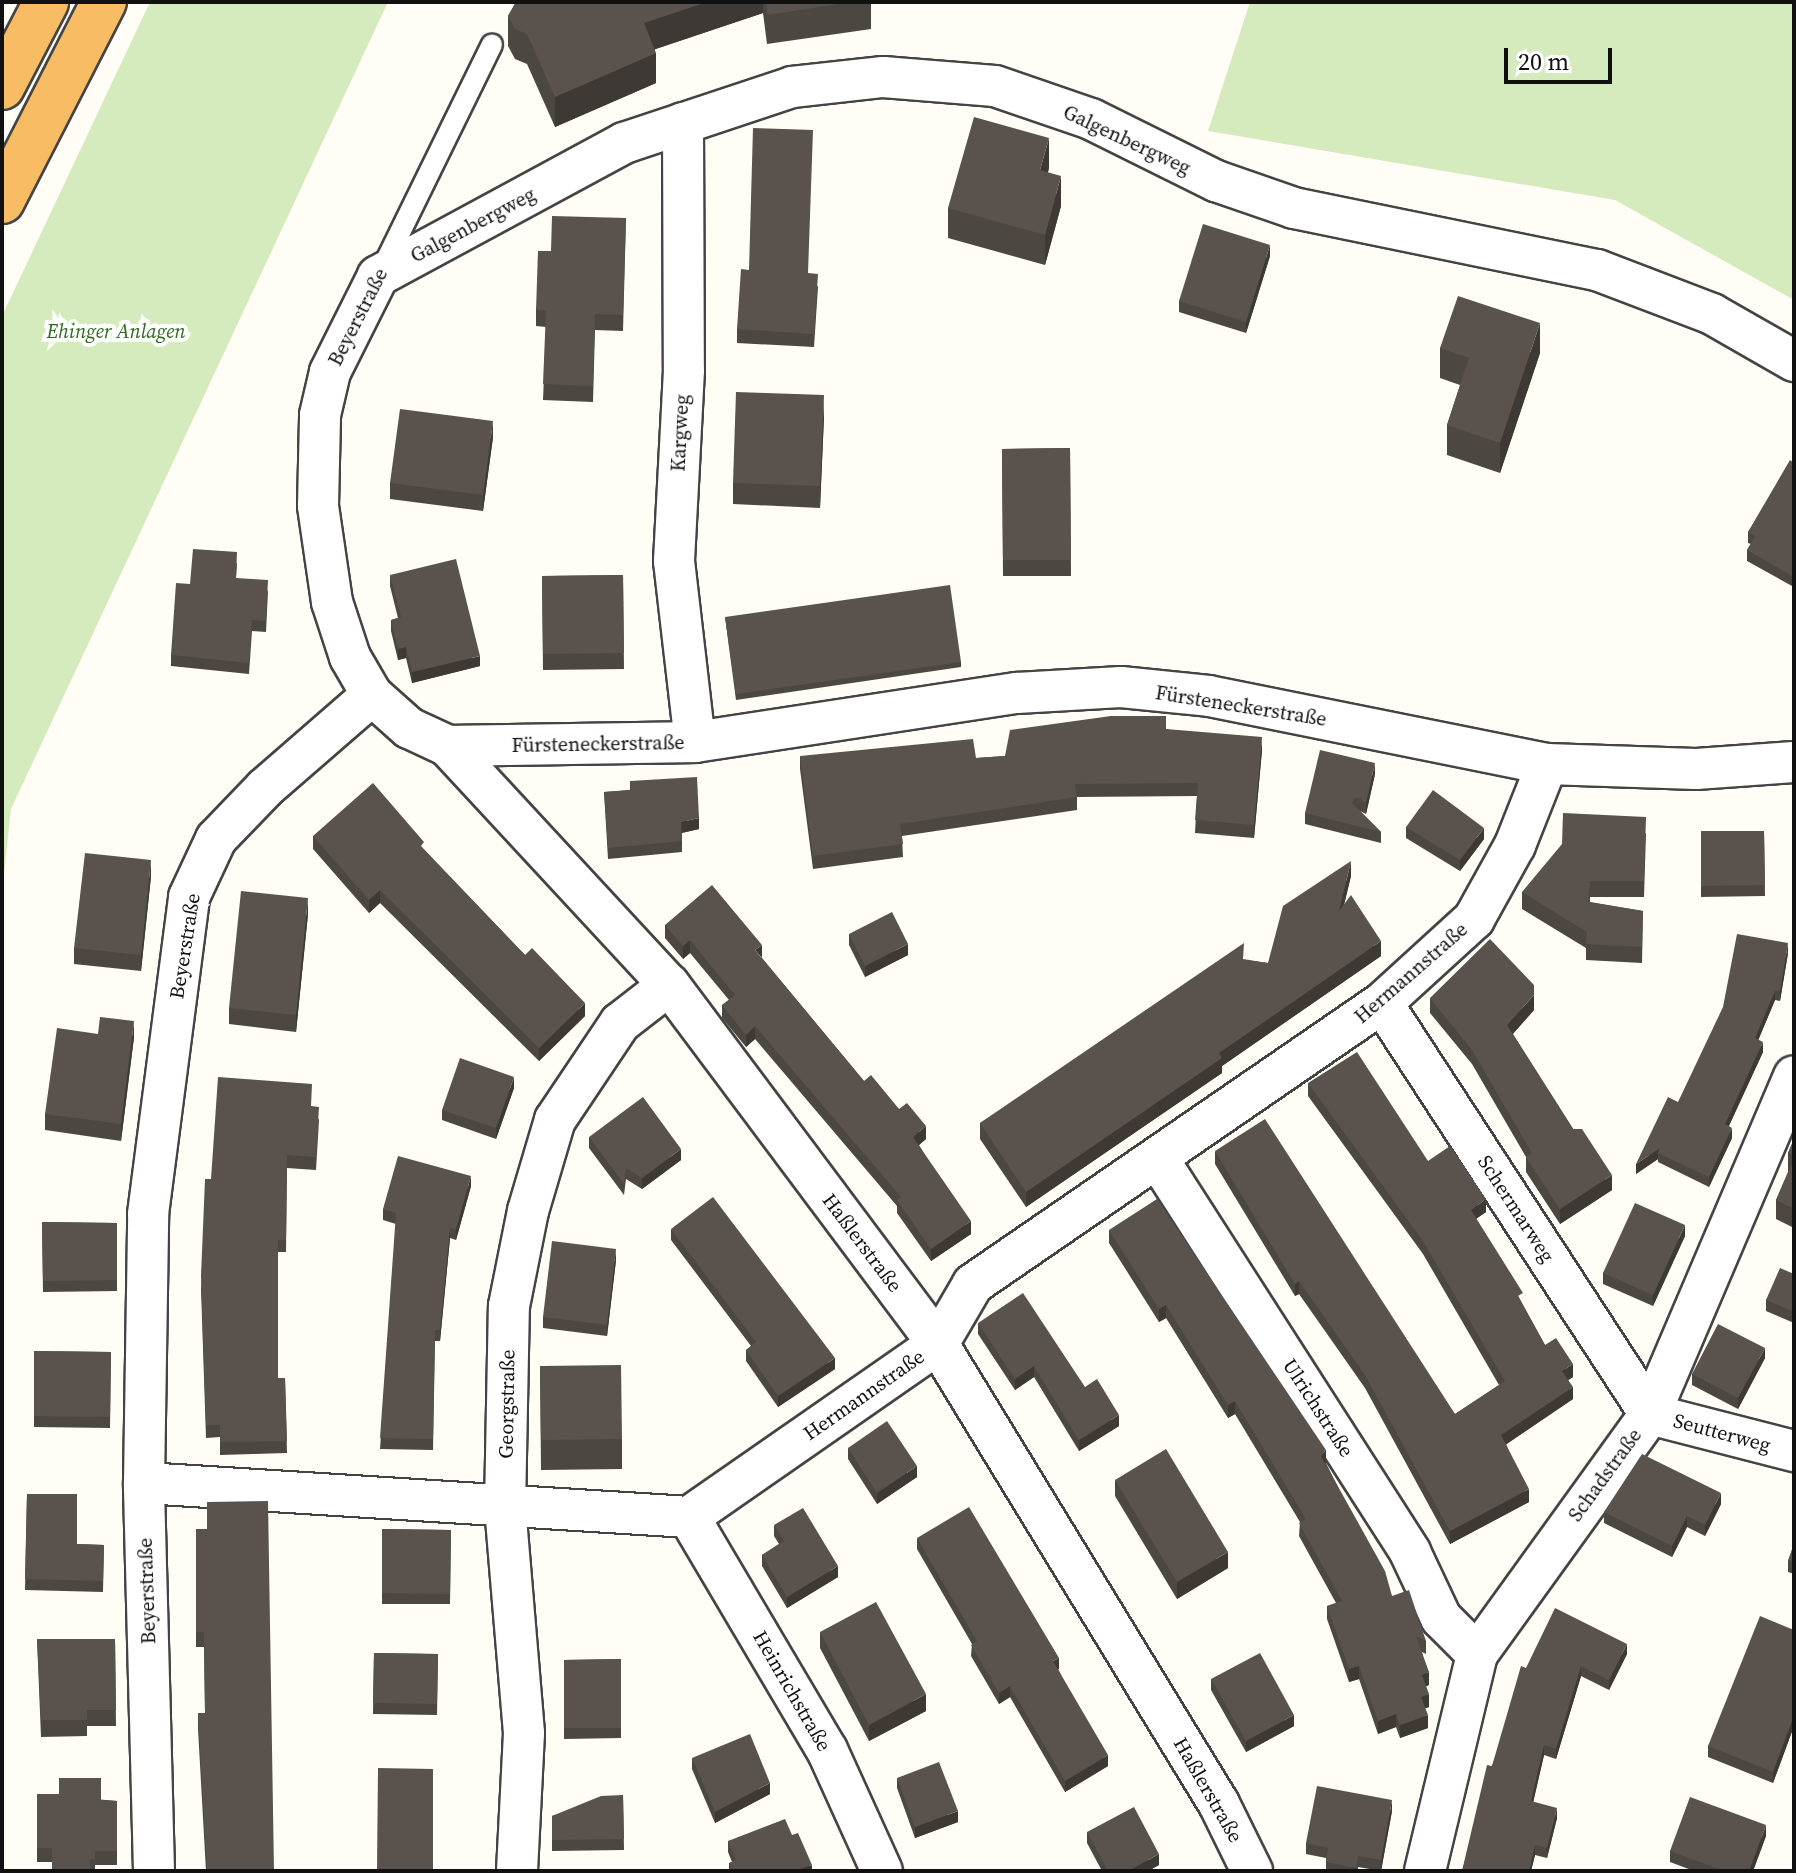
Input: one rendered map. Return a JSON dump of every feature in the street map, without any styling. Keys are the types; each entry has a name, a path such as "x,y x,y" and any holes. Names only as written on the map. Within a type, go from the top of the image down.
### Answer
{"highway":[{"path":"2,87 46,2"},
{"path":"2,201 104,2"}],"street":[{"name":"Galgenbergweg","path":"378,276 624,143 792,87 883,77 995,86 1091,119 1216,181 1294,208 1597,270 1712,314 1794,361"},
{"name":"Kargweg","path":"683,123 684,370 674,561 695,742"},
{"name":"Beyerstraße","path":"154,1871 144,1483 148,1214 189,897 216,839 265,788 372,695 350,657 332,602 316,469 330,372 378,276"},
{"name":"Fürsteneckerstraße","path":"448,746 695,742 1017,693 1121,687 1209,696 1547,764 1696,769 1794,762"},
{"name":"Haßlerstraße","path":"372,695 409,728 448,746 669,985 938,1344 1219,1804 1252,1871"},
{"name":"Hermannstraße","path":"689,1517 938,1344 973,1284 1382,1003 1474,919 1515,845 1547,764"},
{"name":"Georgstraße","path":"517,1871 524,1733 505,1509 509,1306 528,1211 555,1120 620,1023 669,985"},
{"name":"Schermarweg","path":"1382,1003 1650,1414"},
{"name":"Schadstraße","path":"1425,1871 1477,1654 1650,1414 1794,1076"},
{"name":"Ulrichstraße","path":"1158,1159 1410,1552 1441,1618 1477,1654"},
{"name":"Seutterweg","path":"1650,1414 1794,1451"},
{"path":"144,1483 505,1509 689,1517"},
{"name":"Heinrichstraße","path":"689,1517 827,1750 882,1871"}],"lane":[{"name":"Beyerstraße","path":"378,276 492,44"}],"green space":[{"name":"Ehinger Anlagen","path":"150,2 388,2 11,809 2,893 2,316"},
{"path":"1250,2 1794,2 1794,300 1615,200 1208,131"}],"building":[{"path":"516,2 707,2 644,23 656,53 555,97 527,34 515,29 508,16"},
{"path":"766,2 852,2 767,15"},
{"path":"974,117 1049,138 1040,170 1061,176 1045,235 948,208"},
{"path":"753,128 813,130 808,273 818,274 814,334 737,329 741,269 749,270"},
{"path":"552,216 626,218 623,315 595,314 593,386 543,384 546,311 536,310 538,251 551,251"},
{"path":"1203,224 1270,245 1246,322 1179,301"},
{"path":"1458,296 1540,323 1500,443 1447,425 1469,358 1440,348"},
{"path":"736,392 824,395 820,486 733,483"},
{"path":"400,409 493,421 483,495 390,483"},
{"path":"1070,448 1071,560 1003,560 1002,449"},
{"path":"1790,460 1794,463 1792,576 1747,550 1755,536 1748,532"},
{"path":"193,549 237,552 236,578 268,580 266,621 252,620 249,663 171,655 176,583 190,584"},
{"path":"456,559 480,656 412,672 406,647 398,649 391,620 401,617 390,575"},
{"path":"623,575 624,653 543,654 542,576"},
{"path":"950,585 961,662 736,694 725,617"},
{"path":"1111,716 1166,716 1166,729 1262,737 1254,825 1195,820 1198,783 1075,784 1077,797 900,824 903,844 813,856 800,756 973,739 976,758 1005,756 1010,730"},
{"path":"1320,750 1375,763 1366,803 1356,797 1352,803 1381,832 1305,813"},
{"path":"697,777 699,818 681,822 682,841 608,848 604,792 631,790 630,781"},
{"path":"373,783 424,842 421,846 525,955 532,948 585,1003 539,1048 380,890 369,900 313,836"},
{"path":"1433,790 1484,828 1460,860 1406,827"},
{"path":"1563,813 1646,817 1644,881 1590,881 1588,902 1643,911 1642,947 1586,944 1587,932 1522,892 1562,844"},
{"path":"1701,831 1764,831 1765,885 1701,886"},
{"path":"85,853 151,860 141,955 74,948"},
{"path":"1351,861 1339,911 1351,895 1381,941 1219,1053 1222,1058 1026,1192 980,1123 1244,943 1243,959 1268,963 1283,906"},
{"path":"712,885 762,945 755,950 864,1081 871,1075 899,1109 907,1103 926,1126 913,1137 971,1221 931,1249 897,1200 901,1197 755,1026 746,1035 722,1005 735,995 690,940 683,946 665,925"},
{"path":"241,891 308,898 296,1015 229,1008"},
{"path":"892,912 908,944 865,966 849,934"},
{"path":"1737,934 1788,943 1780,991 1775,991 1755,1038 1763,1042 1725,1124 1732,1128 1709,1177 1658,1153 1660,1148 1636,1164 1668,1097 1678,1102 1723,1007"},
{"path":"1490,939 1534,985 1534,995 1507,1025 1572,1129 1582,1129 1612,1175 1560,1209 1526,1157 1532,1153 1472,1050 1430,998"},
{"path":"100,1017 134,1021 121,1124 45,1114 57,1028 98,1034"},
{"path":"1357,1052 1428,1161 1450,1146 1486,1199 1471,1210 1523,1293 1518,1296 1545,1345 1556,1338 1573,1364 1562,1371 1573,1387 1501,1435 1529,1489 1450,1531 1365,1375 1299,1281 1295,1284 1215,1151 1265,1119 1455,1414 1505,1381 1423,1241 1308,1083"},
{"path":"460,1058 514,1077 496,1128 442,1110"},
{"path":"218,1077 312,1084 311,1106 319,1107 316,1157 287,1155 286,1240 278,1240 278,1378 285,1378 287,1441 220,1442 220,1425 206,1425 201,1276 205,1179 211,1179"},
{"path":"643,1097 681,1149 642,1178 626,1168 624,1184 589,1137"},
{"path":"1794,1139 1794,1155 1788,1153"},
{"path":"398,1156 471,1176 456,1229 450,1228 440,1330 435,1330 433,1439 380,1438 396,1213 383,1209"},
{"path":"1794,1159 1794,1209 1776,1200"},
{"path":"713,1197 835,1358 778,1396 746,1350 756,1342 671,1229"},
{"path":"1157,1199 1326,1450 1321,1456 1385,1571 1392,1596 1409,1590 1426,1641 1416,1636 1429,1672 1422,1675 1429,1694 1421,1697 1428,1715 1400,1725 1396,1714 1378,1721 1359,1666 1349,1669 1327,1606 1342,1601 1299,1523 1306,1519 1235,1401 1228,1405 1166,1305 1159,1309 1109,1230"},
{"path":"1635,1203 1685,1225 1653,1295 1603,1273"},
{"path":"42,1222 117,1223 117,1280 43,1281"},
{"path":"552,1241 616,1249 607,1325 543,1317"},
{"path":"1780,1268 1794,1274 1794,1312 1766,1300"},
{"path":"1023,1293 1085,1387 1097,1379 1119,1415 1079,1440 1034,1366 1015,1379 978,1323"},
{"path":"1718,1324 1765,1348 1738,1398 1692,1374"},
{"path":"34,1351 111,1352 110,1417 34,1416"},
{"path":"621,1365 622,1439 541,1440 540,1366"},
{"path":"887,1421 917,1466 877,1493 848,1448"},
{"path":"1166,1449 1228,1552 1177,1582 1115,1480"},
{"path":"1642,1454 1721,1493 1705,1525 1687,1516 1672,1546 1604,1512"},
{"path":"27,1494 77,1494 77,1544 104,1545 103,1581 25,1579"},
{"path":"268,1501 274,1871 207,1871 198,1713 205,1713 204,1632 196,1632 196,1529 207,1529 207,1502"},
{"path":"969,1507 1059,1658 1053,1661 1108,1755 1065,1781 1010,1686 999,1693 971,1645 977,1641 917,1538"},
{"path":"803,1508 838,1566 787,1597 762,1555 784,1541 774,1525"},
{"path":"382,1529 451,1530 450,1594 382,1593"},
{"path":"1794,1544 1794,1563 1788,1561"},
{"path":"876,1602 926,1694 869,1725 820,1632"},
{"path":"1555,1608 1627,1644 1609,1680 1581,1666 1556,1749 1544,1745 1531,1801 1557,1808 1547,1848 1535,1845 1529,1871 1462,1871 1487,1765 1492,1766 1521,1666 1526,1668"},
{"path":"1760,1616 1794,1630 1794,1715 1773,1772 1708,1746"},
{"path":"37,1639 115,1639 116,1710 87,1710 87,1720 41,1720"},
{"path":"374,1653 438,1654 437,1704 373,1703"},
{"path":"1260,1653 1294,1715 1246,1741 1211,1679"},
{"path":"621,1659 621,1728 564,1728 564,1660"},
{"path":"750,1734 770,1783 715,1812 692,1758"},
{"path":"939,1762 958,1811 915,1827 897,1778"},
{"path":"378,1768 433,1769 433,1871 377,1871"},
{"path":"59,1778 101,1778 101,1800 117,1801 117,1851 95,1851 95,1859 90,1859 90,1871 52,1871 52,1848 37,1848 37,1794 59,1794"},
{"path":"1317,1786 1392,1800 1381,1860 1358,1856 1356,1868 1326,1862 1328,1848 1306,1843"},
{"path":"623,1795 624,1839 552,1840 552,1816 601,1796"},
{"path":"1690,1797 1766,1825 1749,1871 1724,1871 1670,1851"},
{"path":"1134,1807 1159,1854 1128,1871 1108,1871 1087,1832"},
{"path":"785,1819 792,1835 798,1833 812,1865 794,1871 732,1871 729,1863 736,1860 728,1841"}]}
